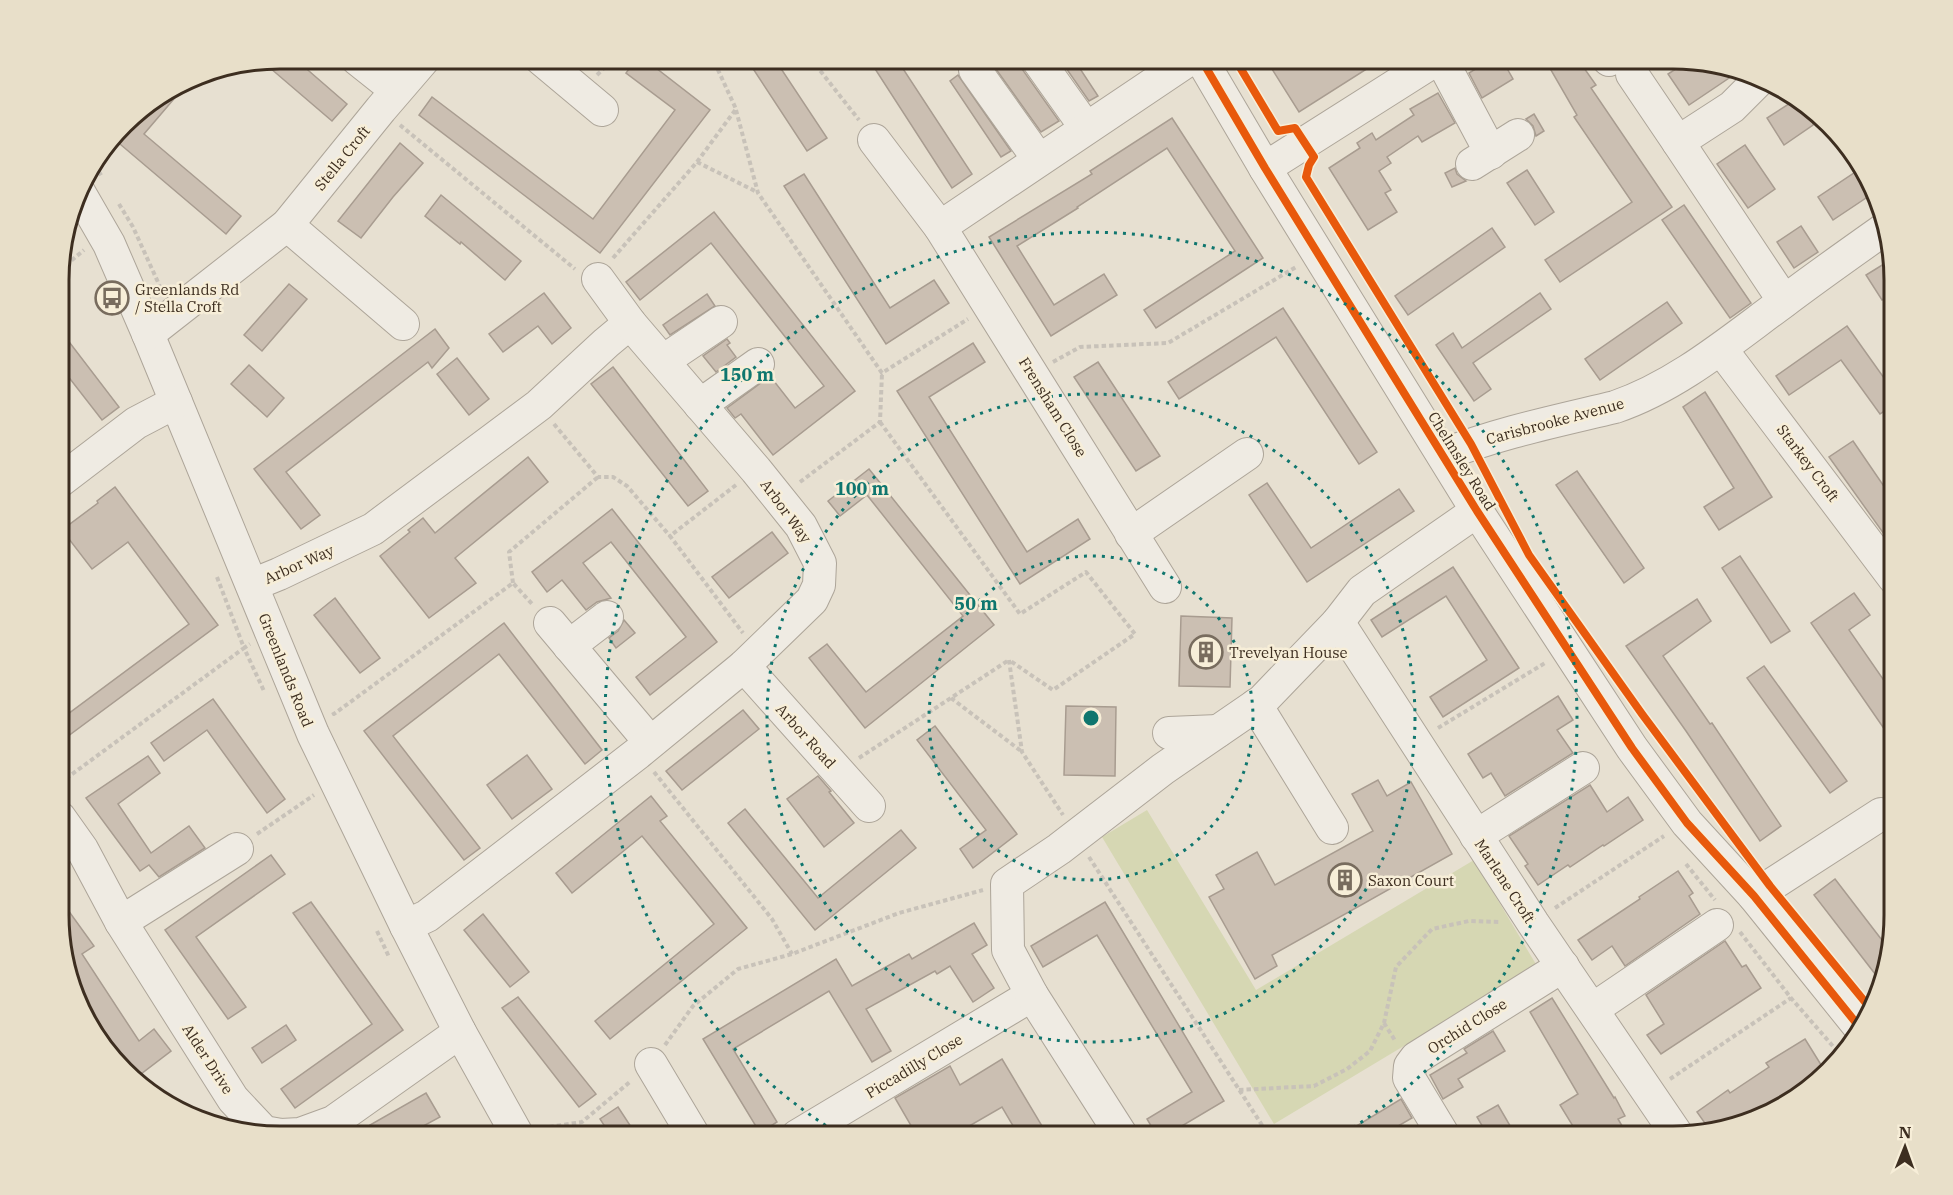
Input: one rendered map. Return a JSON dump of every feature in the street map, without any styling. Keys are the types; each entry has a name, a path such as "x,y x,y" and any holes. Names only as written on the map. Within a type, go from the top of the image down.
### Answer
{"street":[{"path":"365,69 388,100"},
{"name":"Stella Croft","path":"148,334 287,225 415,69"},
{"path":"554,69 602,110"},
{"path":"1045,69 1086,128"},
{"path":"940,227 1174,69"},
{"name":"Chelmsley Road","path":"1207,69 1317,254 1477,511 1632,748 1686,823 1754,896 1855,1022"},
{"path":"1265,168 1422,69"},
{"path":"1444,69 1482,159 1518,135"},
{"path":"1620,69 1678,142 1784,301"},
{"path":"975,70 1039,160"},
{"path":"1678,142 1732,107 1753,85"},
{"name":"Frensham Close","path":"874,140 940,227 1165,587"},
{"name":"Greenlands Road","path":"84,202 109,244 148,334 391,928 459,1032 526,1126"},
{"path":"287,225 403,324"},
{"name":"Carisbrooke Avenue","path":"1443,455 1470,444 1627,403 1663,385 1721,349 1879,233"},
{"name":"Arbor Way","path":"391,928 427,916 644,747 751,659 812,600 819,585 820,563 801,526 630,323 598,279"},
{"path":"663,361 721,322"},
{"name":"Arbor Way","path":"252,585 374,529 539,405 630,323"},
{"name":"Starkey Croft","path":"1721,349 1884,565"},
{"path":"700,405 758,364"},
{"path":"69,474 136,423 176,402"},
{"path":"1131,534 1247,454"},
{"path":"1116,1126 1032,995 1008,950 1007,884 1076,836 1163,769 1256,705 1338,622 1362,591 1477,511"},
{"path":"607,617 560,634 644,747"},
{"name":"Marlene Croft","path":"1338,622 1385,698 1416,741 1533,923 1671,1126"},
{"name":"Arbor Road","path":"751,659 838,772 869,806"},
{"path":"1256,705 1332,828"},
{"path":"1169,733 1218,731"},
{"path":"1476,836 1583,768"},
{"path":"1754,896 1881,814"},
{"name":"Alder Drive","path":"69,831 82,849 121,922 233,1099 258,1125"},
{"path":"121,922 237,849"},
{"path":"1593,1009 1717,925"},
{"name":"Orchid Close","path":"1438,1126 1410,1078 1410,1066 1416,1058 1563,966"},
{"name":"Piccadilly Close","path":"814,1126 1032,995"},
{"name":"Alder Drive","path":"341,1126 459,1032"},
{"path":"651,1064 688,1126"}],"path":[{"path":"718,69 736,109 758,193 882,374 880,422 1020,614 1086,572 1135,634 1053,690 1009,660"},
{"path":"820,69 874,140"},
{"path":"388,100 585,278 598,279 618,252 697,162 736,109"},
{"path":"697,162 758,193"},
{"path":"70,261 84,249"},
{"path":"1032,374 1080,347 1168,343 1317,254"},
{"path":"882,374 989,305"},
{"path":"539,405 598,477"},
{"path":"779,498 880,422"},
{"path":"670,536 756,470"},
{"path":"560,634 513,583 509,552 598,477 613,477 627,486 670,536 751,659"},
{"path":"329,704 333,714 513,583"},
{"path":"69,776 244,648 269,700"},
{"path":"838,772 1009,660"},
{"path":"1009,660 1022,752"},
{"path":"1416,741 1545,663"},
{"path":"951,698 1022,752 1262,1126"},
{"path":"644,747 772,919 792,954"},
{"path":"309,785 319,806"},
{"path":"237,849 314,795"},
{"path":"1239,1090 1314,1086 1347,1069 1370,1051 1384,1023 1396,967 1432,929 1468,921 1533,923 1664,836"},
{"path":"561,1126 582,1122 651,1064 693,1006 738,969 792,954 899,914 1007,884"},
{"path":"391,928 393,963"},
{"path":"1649,1094 1791,998"}],"green space":[{"path":"1147,810 1256,990 1474,860 1537,966 1274,1124 1102,837"}],"building":[{"path":"271,69 307,69 347,104 332,121"},
{"path":"629,69 657,69 710,110 600,253 419,115 432,97 593,219 675,110 626,73"},
{"path":"753,69 781,69 827,138 807,151"},
{"path":"875,69 903,69 972,174 952,188"},
{"path":"996,69 1022,69 1059,121 1041,132"},
{"path":"1067,69 1080,69 1098,96 1089,101"},
{"path":"1272,69 1367,69 1299,112"},
{"path":"1475,69 1507,69 1513,79 1482,98 1469,73"},
{"path":"1550,69 1585,69 1596,85 1591,88 1672,207 1560,282 1545,260 1632,202 1574,117 1577,115"},
{"path":"1676,69 1686,69 1731,77 1689,105 1668,74"},
{"path":"958,75 1011,151 1001,157 950,81"},
{"path":"1438,93 1455,123 1422,142 1418,136 1387,157 1391,163 1379,171 1391,190 1385,193 1397,212 1368,230 1329,168 1360,148 1357,143 1372,133 1376,140 1414,115 1410,109"},
{"path":"176,96 144,134 241,216 226,234 119,143 141,121"},
{"path":"1789,104 1812,121 1813,125 1784,145 1767,118"},
{"path":"1534,114 1544,131 1536,136 1533,126 1526,119"},
{"path":"1172,118 1263,258 1156,328 1144,310 1235,251 1167,148 1017,246 1054,305 1104,274 1117,295 1051,336 989,237 1092,174 1090,171"},
{"path":"400,143 423,163 361,238 338,221"},
{"path":"1745,145 1775,189 1748,208 1717,164"},
{"path":"1455,168 1457,174 1466,181 1452,187 1445,173"},
{"path":"1527,170 1554,212 1535,225 1507,183"},
{"path":"1854,173 1867,197 1833,220 1818,197"},
{"path":"804,174 890,308 934,280 949,303 886,344 784,186"},
{"path":"441,195 521,261 505,280 461,242 460,244 425,216"},
{"path":"1684,205 1751,303 1730,318 1662,220"},
{"path":"714,212 855,391 773,455 741,414 735,418 727,408 770,376 795,408 824,386 711,243 640,300 626,282"},
{"path":"1801,226 1818,252 1794,268 1777,242"},
{"path":"1492,228 1505,247 1408,315 1395,296"},
{"path":"1884,264 1884,299 1882,300 1866,275"},
{"path":"289,284 307,299 262,351 244,335"},
{"path":"544,293 571,328 552,344 538,326 503,352 489,334"},
{"path":"1540,293 1551,309 1473,363 1491,389 1474,401 1436,345 1453,333 1462,348"},
{"path":"707,294 715,306 670,335 663,325"},
{"path":"1667,302 1682,323 1600,380 1585,359"},
{"path":"1283,308 1377,452 1359,464 1276,337 1179,399 1168,382"},
{"path":"1847,326 1884,378 1884,411 1880,414 1841,360 1789,395 1776,376"},
{"path":"435,329 449,348 432,368 428,362 286,472 320,515 301,529 254,469"},
{"path":"727,339 730,343 727,345 736,357 716,372 703,356"},
{"path":"69,342 119,407 102,420 69,378"},
{"path":"973,343 985,362 929,397 1027,552 1078,519 1090,539 1020,584 897,391"},
{"path":"457,358 489,399 469,415 437,374"},
{"path":"1098,362 1160,456 1136,471 1074,377"},
{"path":"249,365 284,398 267,417 231,384"},
{"path":"613,367 708,491 688,506 591,384"},
{"path":"1705,392 1772,497 1719,530 1704,507 1734,488 1683,407"},
{"path":"1853,441 1884,486 1884,534 1829,457"},
{"path":"528,457 548,482 455,558 476,583 429,618 380,556 410,532 408,530 423,518 435,533"},
{"path":"869,469 994,625 865,728 809,658 827,644 866,692 963,616 867,495 840,516 828,501"},
{"path":"1577,471 1644,568 1624,583 1556,485"},
{"path":"1267,483 1311,548 1399,489 1414,511 1307,582 1249,495"},
{"path":"115,487 218,625 69,735 69,713 189,624 128,542 92,569 69,539 69,525 98,503 97,501"},
{"path":"612,509 717,642 650,695 636,677 686,637 611,542 583,563 611,598 597,602 586,610 562,580 547,592 532,572"},
{"path":"772,532 788,553 729,598 712,577"},
{"path":"1740,556 1790,631 1771,643 1722,568"},
{"path":"1453,567 1519,668 1443,717 1430,697 1487,660 1446,596 1382,637 1371,620"},
{"path":"1854,593 1870,615 1849,630 1884,681 1884,729 1811,623"},
{"path":"335,598 380,658 360,673 314,615"},
{"path":"1697,599 1711,621 1663,656 1710,724 1712,723 1781,826 1760,841 1626,646"},
{"name":"Trevelyan House","path":"1181,616 1232,618 1230,687 1179,686"},
{"path":"624,620 635,633 616,648 609,638 618,631"},
{"path":"504,623 602,750 585,764 499,654 393,736 480,848 464,860 364,731"},
{"path":"1764,666 1847,781 1830,793 1747,678"},
{"path":"1558,696 1573,720 1557,730 1573,753 1505,796 1491,773 1483,778 1468,754"},
{"path":"213,699 285,799 267,813 207,730 164,761 151,743"},
{"path":"1066,706 1116,707 1115,776 1064,775"},
{"path":"743,710 759,729 682,790 666,771"},
{"path":"935,726 1017,834 973,868 960,849 986,830 917,740"},
{"path":"527,755 552,789 512,819 487,785"},
{"path":"148,756 160,773 118,804 151,853 189,826 205,848 159,877 149,865 140,871 86,798"},
{"path":"818,776 854,823 824,847 787,799"},
{"name":"Saxon Court","path":"1378,780 1387,796 1411,782 1452,854 1272,955 1277,966 1255,979 1209,897 1224,889 1216,875 1257,852 1275,885 1373,831 1352,794"},
{"path":"1590,785 1607,812 1628,797 1643,820 1538,885 1525,866 1528,864 1509,836"},
{"path":"651,796 667,816 660,821 747,928 610,1039 595,1021 714,924 642,836 572,893 556,873"},
{"path":"745,809 818,898 901,830 916,848 815,930 728,823"},
{"path":"271,855 285,874 196,937 246,1007 228,1019 165,930"},
{"path":"1678,871 1693,893 1689,896 1700,914 1625,966 1612,946 1592,960 1578,940"},
{"path":"1835,879 1882,940 1875,974 1814,895"},
{"path":"311,902 403,1030 295,1108 281,1089 372,1024 293,913"},
{"path":"1105,902 1224,1101 1182,1126 1151,1126 1147,1119 1192,1092 1097,935 1043,967 1031,946"},
{"path":"69,911 94,946 82,954 139,1041 154,1029 171,1051 141,1074 121,1054 96,1017 80,983 73,956"},
{"path":"483,914 529,972 510,987 464,930"},
{"path":"974,923 987,945 972,954 994,988 973,1002 950,966 937,974 935,971 866,1009 891,1051 872,1062 829,991 733,1049 777,1122 771,1126 756,1126 703,1039 836,959 852,986 909,954 912,959"},
{"path":"1725,941 1742,967 1746,965 1761,988 1661,1054 1647,1035 1664,1024 1646,995"},
{"path":"518,997 596,1094 579,1107 502,1008"},
{"path":"1552,998 1615,1097 1625,1116 1618,1119 1622,1126 1573,1126 1560,1105 1578,1094 1530,1012"},
{"path":"286,1025 296,1040 262,1063 252,1048"},
{"path":"1493,1031 1505,1051 1458,1079 1463,1087 1443,1099 1430,1075 1467,1053 1464,1049"},
{"path":"1805,1039 1821,1065 1778,1098 1741,1115 1705,1123 1697,1112 1728,1090 1730,1093 1769,1067 1766,1063"},
{"path":"1002,1059 1042,1126 1013,1126 1002,1107 969,1126 911,1126 895,1098 950,1066 960,1085"},
{"path":"426,1093 440,1117 423,1126 370,1125"},
{"path":"1401,1099 1412,1118 1398,1126 1356,1126"},
{"path":"1498,1105 1510,1126 1482,1126 1477,1117"},
{"path":"618,1107 630,1126 605,1126 600,1119"}],"cycle path":[{"path":"1207,69 1265,168 1477,511 1632,748 1687,823 1754,896 1855,1022"},
{"path":"1241,69 1278,131 1295,128 1314,157 1306,177 1471,444 1529,555 1642,714 1770,886 1865,1002"}],"place":[{"name":"Greenlands Rd / Stella Croft","path":"112,298"},
{"name":"Trevelyan House","path":"1206,652"},
{"name":"Saxon Court","path":"1345,880"}]}
